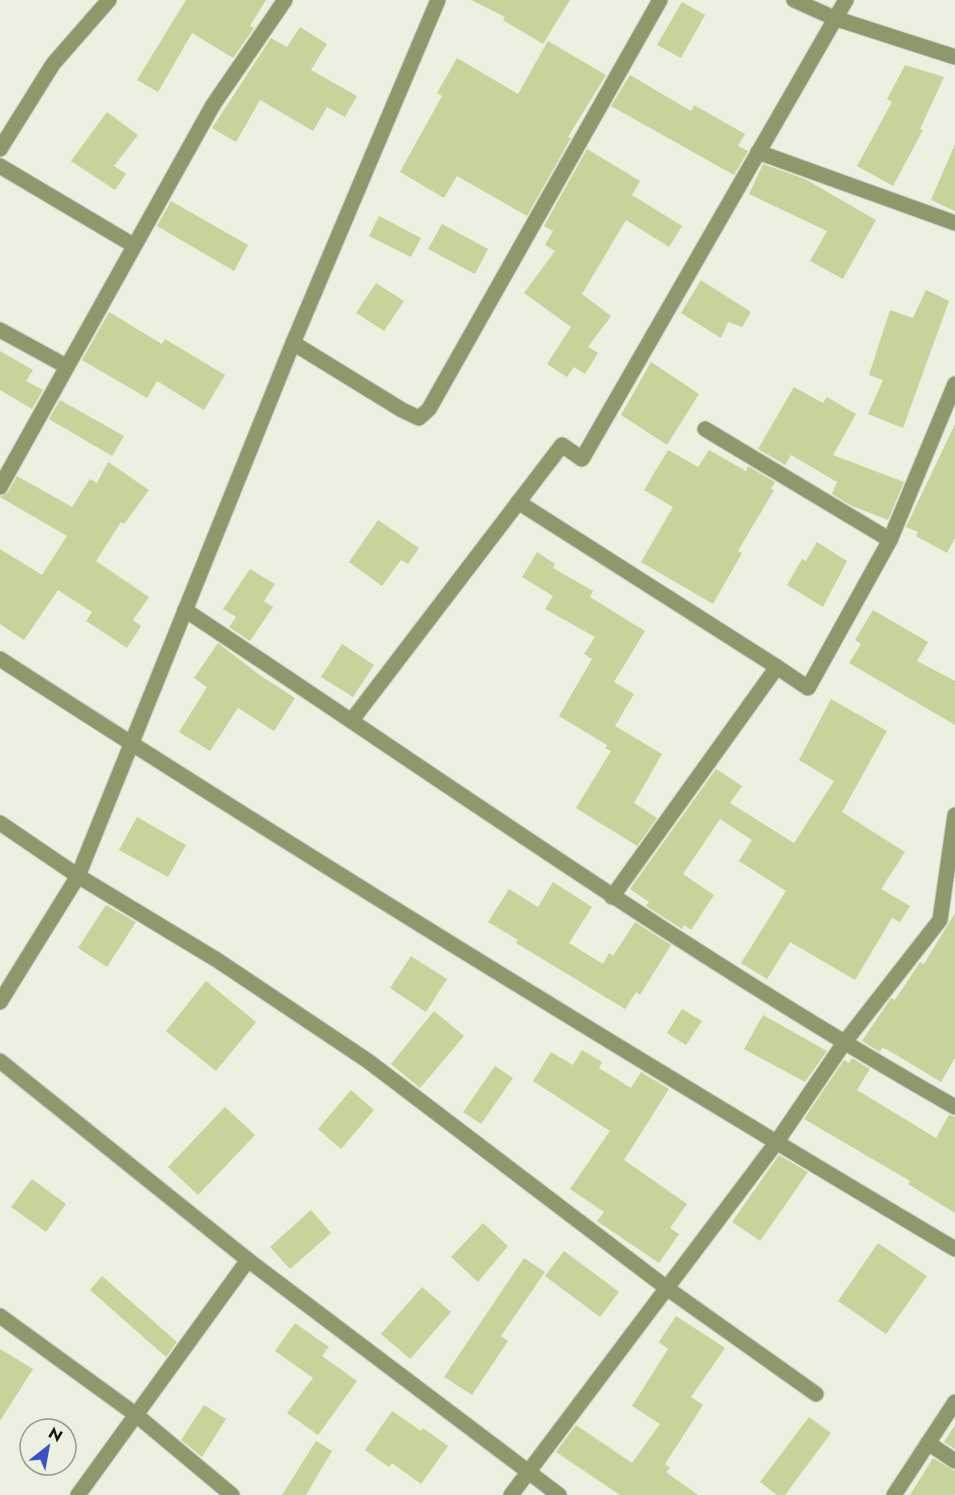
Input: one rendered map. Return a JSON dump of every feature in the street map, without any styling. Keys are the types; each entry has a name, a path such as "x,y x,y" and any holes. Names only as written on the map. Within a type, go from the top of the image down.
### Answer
{"street":[{"path":"0,149 54,64 109,0"},
{"path":"0,487 213,105 285,0"},
{"path":"0,1002 78,876 293,343 438,0"},
{"path":"293,343 402,410 419,418 429,409 660,0"},
{"path":"794,0 834,18 955,57"},
{"path":"352,720 562,445 582,459 846,0"},
{"path":"758,152 955,223"},
{"path":"0,166 133,245"},
{"path":"0,330 66,366"},
{"path":"518,502 808,688 891,540 955,384"},
{"path":"705,429 891,540"},
{"path":"185,610 352,720 612,897 844,1044 955,1107"},
{"path":"0,659 132,744 776,1143 955,1249"},
{"path":"612,897 777,667"},
{"path":"511,1495 776,1143 844,1044 940,920 955,815"},
{"path":"0,823 78,876 217,960 368,1061 668,1289 816,1394"},
{"path":"0,1061 248,1260 559,1495"},
{"path":"78,1495 248,1260"},
{"path":"0,1316 135,1414 232,1495"},
{"path":"894,1495 955,1402"},
{"path":"928,1443 955,1461"}],"building":[{"path":"186,0 266,0 250,26 254,28 233,58 192,33 158,92 137,80"},
{"path":"471,0 570,0 543,44 503,20 505,17"},
{"path":"682,2 705,15 681,58 657,45"},
{"path":"300,27 327,44 311,70 357,96 345,117 327,107 313,131 260,100 236,142 212,128 271,38 287,47"},
{"path":"548,41 606,75 568,137 571,138 527,216 457,176 444,198 400,172 442,96 437,93 457,58 518,94"},
{"path":"905,65 944,77 920,129 923,130 893,186 857,166 892,102 887,99"},
{"path":"630,75 691,111 694,105 745,134 738,146 748,151 734,175 611,106"},
{"path":"107,112 138,135 114,166 126,174 115,190 71,161"},
{"path":"955,144 955,211 931,200"},
{"path":"587,149 640,181 632,195 682,226 669,247 626,220 582,294 611,316 588,347 598,353 585,374 574,367 567,377 547,364 571,327 524,293 555,251 545,245 553,231 544,226"},
{"path":"763,164 805,179 876,220 843,279 810,261 827,231 749,194"},
{"path":"171,201 248,245 234,271 157,226"},
{"path":"379,216 421,238 411,257 369,236"},
{"path":"442,224 488,249 475,274 428,249"},
{"path":"701,280 751,312 742,327 728,322 721,338 681,313"},
{"path":"376,283 404,301 384,331 356,313"},
{"path":"926,290 949,301 903,428 868,414 883,380 869,375 890,310 913,318"},
{"path":"109,312 162,344 165,339 225,375 204,410 157,381 147,398 82,360"},
{"path":"0,351 33,370 26,381 43,390 32,409 0,390"},
{"path":"651,362 699,394 667,445 621,415"},
{"path":"794,387 823,403 827,397 856,414 833,455 904,482 888,520 852,506 832,494 837,482 791,455 785,465 758,449"},
{"path":"60,400 124,436 112,456 49,419"},
{"path":"955,424 955,538 947,553 916,536 918,532 906,527"},
{"path":"668,450 698,467 709,450 746,471 748,466 775,482 771,489 774,490 738,551 742,553 713,604 641,562 673,507 644,490"},
{"path":"108,462 149,490 124,524 121,522 96,561 149,597 133,620 141,626 127,648 86,621 92,612 58,590 24,640 0,624 0,549 42,575 67,536 0,497 8,492 17,476 72,507 90,479 97,483"},
{"path":"378,520 419,548 408,564 401,560 382,586 349,562"},
{"path":"817,542 847,561 823,607 787,585 802,559 806,561"},
{"path":"537,552 555,564 553,568 593,591 590,597 645,631 614,682 634,694 615,726 662,754 634,803 657,818 637,846 576,808 611,751 605,748 607,745 559,716 592,659 584,654 595,637 545,609 553,596 522,577"},
{"path":"250,569 275,584 264,601 273,607 250,641 229,627 236,617 223,609"},
{"path":"873,610 928,642 917,661 955,681 955,725 849,663 861,644 855,640"},
{"path":"218,643 261,676 295,698 274,731 238,708 210,751 179,732 207,687 194,678"},
{"path":"342,644 374,665 353,697 321,677"},
{"path":"831,699 887,731 842,812 905,852 881,889 910,906 900,922 892,918 855,980 790,942 767,979 741,963 786,891 739,861 752,840 720,819 683,874 714,895 691,930 684,925 682,929 646,906 649,902 630,889 716,769 742,786 730,803 794,843 834,781 799,760"},
{"path":"137,817 186,845 168,877 119,850"},
{"path":"553,882 592,907 569,943 603,964 609,953 613,956 635,922 671,945 640,995 636,992 625,1009 516,943 518,940 488,922 509,889 538,907"},
{"path":"106,905 136,922 107,967 78,948"},
{"path":"955,913 955,1058 941,1082 888,1050 882,1048 880,1052 862,1041 891,998 895,1000 920,962 924,964"},
{"path":"411,956 447,979 426,1012 390,988"},
{"path":"206,981 256,1022 216,1071 166,1031"},
{"path":"682,1009 702,1021 686,1045 667,1033"},
{"path":"434,1011 464,1036 420,1088 391,1064"},
{"path":"763,1015 827,1051 805,1082 744,1049"},
{"path":"582,1050 602,1062 599,1068 631,1088 641,1072 669,1089 624,1160 687,1204 670,1228 679,1234 659,1263 597,1221 604,1212 570,1189 610,1131 533,1081 551,1052 573,1065"},
{"path":"852,1058 870,1069 857,1090 936,1138 949,1115 955,1117 955,1213 908,1184 910,1181 804,1119 844,1060 849,1063"},
{"path":"495,1066 513,1078 481,1124 463,1112"},
{"path":"351,1090 374,1110 341,1149 318,1129"},
{"path":"225,1107 255,1135 198,1195 168,1167"},
{"path":"779,1155 808,1172 760,1241 732,1222"},
{"path":"32,1179 66,1204 46,1232 11,1207"},
{"path":"311,1210 331,1233 290,1269 270,1247"},
{"path":"483,1223 508,1246 478,1282 451,1257"},
{"path":"878,1243 927,1276 886,1334 838,1301"},
{"path":"564,1251 619,1292 600,1317 545,1276"},
{"path":"524,1258 545,1272 501,1336 508,1341 472,1395 444,1377"},
{"path":"102,1276 177,1342 166,1357 90,1290"},
{"path":"422,1287 451,1312 410,1359 381,1334"},
{"path":"676,1316 725,1348 691,1397 703,1405 665,1464 670,1468 666,1472 698,1495 620,1495 556,1452 576,1425 632,1463 660,1424 632,1406 668,1349 659,1342"},
{"path":"295,1323 329,1347 322,1356 357,1381 318,1435 287,1413 313,1378 275,1351"},
{"path":"0,1349 33,1369 0,1421"},
{"path":"204,1405 226,1419 202,1457 181,1440"},
{"path":"392,1411 421,1431 423,1428 448,1446 421,1484 392,1463 389,1467 365,1450"},
{"path":"809,1417 831,1433 785,1495 777,1495 760,1482"},
{"path":"955,1425 955,1449 944,1442"},
{"path":"316,1441 332,1451 306,1495 282,1495"},
{"path":"933,1458 955,1471 955,1495 910,1495"}]}
